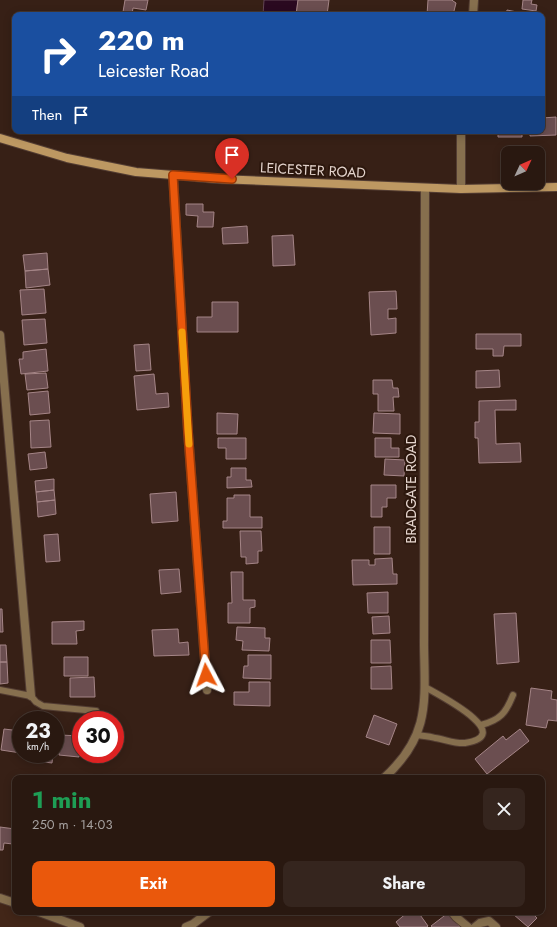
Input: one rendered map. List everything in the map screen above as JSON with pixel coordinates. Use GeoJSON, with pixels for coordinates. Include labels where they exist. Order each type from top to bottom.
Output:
{"type":"FeatureCollection","features":[{"type":"Feature","properties":{"kind":"main road","name":"LEICESTER ROAD"},"geometry":{"type":"LineString","coordinates":[[0,138],[67,158],[136,172],[217,179],[425,188],[461,189],[557,187]]}},
{"type":"Feature","properties":{"kind":"street"},"geometry":{"type":"LineString","coordinates":[[473,12],[474,0]]}},
{"type":"Feature","properties":{"kind":"street"},"geometry":{"type":"LineString","coordinates":[[461,134],[461,189]]}},
{"type":"Feature","properties":{"kind":"street"},"geometry":{"type":"LineString","coordinates":[[173,175],[188,432],[207,690]]}},
{"type":"Feature","properties":{"kind":"street","name":"BRADGATE ROAD"},"geometry":{"type":"LineString","coordinates":[[387,775],[412,746],[424,711],[425,188]]}},
{"type":"Feature","properties":{"kind":"street"},"geometry":{"type":"LineString","coordinates":[[0,335],[31,696]]}},
{"type":"Feature","properties":{"kind":"street"},"geometry":{"type":"LineString","coordinates":[[0,898],[12,902]]}},
{"type":"Feature","properties":{"kind":"street"},"geometry":{"type":"LineString","coordinates":[[47,915],[80,927]]}},
{"type":"Feature","properties":{"kind":"street"},"geometry":{"type":"LineString","coordinates":[[186,927],[193,924],[205,915]]}},
{"type":"Feature","properties":{"kind":"street"},"geometry":{"type":"LineString","coordinates":[[454,915],[468,927]]}},
{"type":"Feature","properties":{"kind":"street"},"geometry":{"type":"LineString","coordinates":[[475,927],[480,923],[489,921],[496,927]]}},
{"type":"Feature","properties":{"kind":"lane"},"geometry":{"type":"LineString","coordinates":[[416,735],[464,743],[480,737],[483,733],[481,725],[471,716],[445,698],[425,687]]}},
{"type":"Feature","properties":{"kind":"lane"},"geometry":{"type":"LineString","coordinates":[[0,690],[31,696],[36,702],[43,706],[96,711]]}},
{"type":"Feature","properties":{"kind":"lane"},"geometry":{"type":"LineString","coordinates":[[481,725],[501,716],[513,695]]}},
{"type":"Feature","properties":{"kind":"shaded area"},"geometry":{"type":"Polygon","coordinates":[[[264,0],[298,0],[296,12],[263,12],[264,0]]]}},
{"type":"Feature","properties":{"kind":"shaded area"},"geometry":{"type":"Polygon","coordinates":[[[0,902],[12,906],[12,915],[35,915],[66,927],[0,927],[0,902]]]}},
{"type":"Feature","properties":{"kind":"building"},"geometry":{"type":"Polygon","coordinates":[[[125,0],[148,0],[146,10],[133,8],[132,12],[123,12],[125,0]]]}},
{"type":"Feature","properties":{"kind":"building"},"geometry":{"type":"Polygon","coordinates":[[[298,0],[329,0],[327,12],[296,12],[298,0]]]}},
{"type":"Feature","properties":{"kind":"building"},"geometry":{"type":"Polygon","coordinates":[[[428,0],[452,0],[456,3],[454,12],[427,12],[428,0]]]}},
{"type":"Feature","properties":{"kind":"building"},"geometry":{"type":"Polygon","coordinates":[[[523,0],[532,0],[531,4],[537,5],[536,11],[522,9],[523,0]]]}},
{"type":"Feature","properties":{"kind":"building"},"geometry":{"type":"Polygon","coordinates":[[[507,10],[517,12],[507,12],[507,10]]]}},
{"type":"Feature","properties":{"kind":"building"},"geometry":{"type":"Polygon","coordinates":[[[556,117],[556,135],[530,136],[530,134],[545,134],[545,118],[556,117]]]}},
{"type":"Feature","properties":{"kind":"building"},"geometry":{"type":"Polygon","coordinates":[[[498,134],[522,134],[522,137],[498,137],[498,134]]]}},
{"type":"Feature","properties":{"kind":"building"},"geometry":{"type":"Polygon","coordinates":[[[186,204],[203,204],[203,212],[214,212],[213,227],[197,227],[198,216],[186,215],[186,204]]]}},
{"type":"Feature","properties":{"kind":"building"},"geometry":{"type":"Polygon","coordinates":[[[247,226],[248,243],[223,244],[222,228],[247,226]]]}},
{"type":"Feature","properties":{"kind":"building"},"geometry":{"type":"Polygon","coordinates":[[[293,235],[295,265],[273,266],[272,236],[293,235]]]}},
{"type":"Feature","properties":{"kind":"building"},"geometry":{"type":"Polygon","coordinates":[[[47,253],[48,269],[25,271],[23,255],[47,253]]]}},
{"type":"Feature","properties":{"kind":"building"},"geometry":{"type":"Polygon","coordinates":[[[48,269],[50,285],[26,288],[25,271],[48,269]]]}},
{"type":"Feature","properties":{"kind":"building"},"geometry":{"type":"Polygon","coordinates":[[[44,289],[46,313],[22,315],[20,290],[44,289]]]}},
{"type":"Feature","properties":{"kind":"building"},"geometry":{"type":"Polygon","coordinates":[[[396,291],[397,309],[388,309],[388,319],[396,318],[396,333],[371,335],[369,292],[396,291]]]}},
{"type":"Feature","properties":{"kind":"building"},"geometry":{"type":"Polygon","coordinates":[[[212,302],[238,302],[238,332],[197,332],[197,317],[212,317],[212,302]]]}},
{"type":"Feature","properties":{"kind":"building"},"geometry":{"type":"Polygon","coordinates":[[[45,319],[47,343],[24,345],[22,320],[45,319]]]}},
{"type":"Feature","properties":{"kind":"building"},"geometry":{"type":"Polygon","coordinates":[[[476,334],[521,334],[521,346],[504,346],[503,356],[493,356],[493,349],[476,349],[476,334]]]}},
{"type":"Feature","properties":{"kind":"building"},"geometry":{"type":"Polygon","coordinates":[[[149,344],[151,370],[136,371],[134,345],[149,344]]]}},
{"type":"Feature","properties":{"kind":"building"},"geometry":{"type":"Polygon","coordinates":[[[46,349],[48,371],[21,374],[19,359],[23,359],[23,352],[46,349]]]}},
{"type":"Feature","properties":{"kind":"building"},"geometry":{"type":"Polygon","coordinates":[[[499,370],[500,387],[476,388],[476,371],[499,370]]]}},
{"type":"Feature","properties":{"kind":"building"},"geometry":{"type":"Polygon","coordinates":[[[46,373],[48,388],[27,390],[25,374],[46,373]]]}},
{"type":"Feature","properties":{"kind":"building"},"geometry":{"type":"Polygon","coordinates":[[[154,374],[156,394],[168,393],[169,407],[137,410],[134,376],[154,374]]]}},
{"type":"Feature","properties":{"kind":"building"},"geometry":{"type":"Polygon","coordinates":[[[373,380],[392,380],[393,388],[398,388],[399,397],[393,397],[394,411],[378,411],[378,394],[373,394],[373,380]]]}},
{"type":"Feature","properties":{"kind":"building"},"geometry":{"type":"Polygon","coordinates":[[[48,391],[50,413],[30,415],[28,393],[48,391]]]}},
{"type":"Feature","properties":{"kind":"building"},"geometry":{"type":"Polygon","coordinates":[[[516,400],[516,410],[495,410],[496,444],[520,443],[521,462],[479,463],[478,438],[475,438],[475,422],[479,422],[479,401],[516,400]]]}},
{"type":"Feature","properties":{"kind":"building"},"geometry":{"type":"Polygon","coordinates":[[[217,413],[238,414],[237,434],[217,434],[217,413]]]}},
{"type":"Feature","properties":{"kind":"building"},"geometry":{"type":"Polygon","coordinates":[[[374,413],[400,414],[400,434],[373,433],[374,413]]]}},
{"type":"Feature","properties":{"kind":"building"},"geometry":{"type":"Polygon","coordinates":[[[49,420],[51,447],[31,448],[30,421],[49,420]]]}},
{"type":"Feature","properties":{"kind":"building"},"geometry":{"type":"Polygon","coordinates":[[[218,438],[246,438],[246,459],[226,459],[226,448],[218,448],[218,438]]]}},
{"type":"Feature","properties":{"kind":"building"},"geometry":{"type":"Polygon","coordinates":[[[375,438],[391,438],[391,448],[399,448],[399,457],[375,457],[375,438]]]}},
{"type":"Feature","properties":{"kind":"building"},"geometry":{"type":"Polygon","coordinates":[[[45,452],[47,468],[30,470],[28,454],[45,452]]]}},
{"type":"Feature","properties":{"kind":"building"},"geometry":{"type":"Polygon","coordinates":[[[385,459],[405,460],[404,476],[384,475],[385,459]]]}},
{"type":"Feature","properties":{"kind":"building"},"geometry":{"type":"Polygon","coordinates":[[[231,468],[246,468],[246,480],[251,480],[252,487],[227,488],[227,477],[231,477],[231,468]]]}},
{"type":"Feature","properties":{"kind":"building"},"geometry":{"type":"Polygon","coordinates":[[[54,479],[54,490],[36,492],[35,481],[54,479]]]}},
{"type":"Feature","properties":{"kind":"building"},"geometry":{"type":"Polygon","coordinates":[[[371,485],[396,485],[396,498],[387,498],[387,507],[382,507],[382,517],[371,517],[371,485]]]}},
{"type":"Feature","properties":{"kind":"building"},"geometry":{"type":"Polygon","coordinates":[[[54,490],[55,500],[37,502],[36,492],[54,490]]]}},
{"type":"Feature","properties":{"kind":"building"},"geometry":{"type":"Polygon","coordinates":[[[176,492],[178,521],[152,523],[150,494],[176,492]]]}},
{"type":"Feature","properties":{"kind":"building"},"geometry":{"type":"Polygon","coordinates":[[[234,495],[250,495],[250,517],[262,517],[262,528],[223,528],[223,521],[227,521],[227,498],[234,498],[234,495]]]}},
{"type":"Feature","properties":{"kind":"building"},"geometry":{"type":"Polygon","coordinates":[[[55,500],[56,514],[38,517],[37,502],[55,500]]]}},
{"type":"Feature","properties":{"kind":"building"},"geometry":{"type":"Polygon","coordinates":[[[374,527],[390,527],[390,554],[374,554],[374,527]]]}},
{"type":"Feature","properties":{"kind":"building"},"geometry":{"type":"Polygon","coordinates":[[[240,531],[261,531],[262,551],[258,551],[258,563],[246,564],[246,557],[241,557],[240,531]]]}},
{"type":"Feature","properties":{"kind":"building"},"geometry":{"type":"Polygon","coordinates":[[[58,534],[60,561],[46,562],[44,535],[58,534]]]}},
{"type":"Feature","properties":{"kind":"building"},"geometry":{"type":"Polygon","coordinates":[[[392,558],[393,574],[397,574],[397,584],[353,585],[352,560],[369,560],[369,565],[375,565],[375,559],[392,558]]]}},
{"type":"Feature","properties":{"kind":"building"},"geometry":{"type":"Polygon","coordinates":[[[179,569],[181,592],[161,594],[159,570],[179,569]]]}},
{"type":"Feature","properties":{"kind":"building"},"geometry":{"type":"Polygon","coordinates":[[[231,572],[243,572],[243,600],[255,600],[255,607],[250,608],[250,623],[228,623],[228,603],[232,603],[231,572]]]}},
{"type":"Feature","properties":{"kind":"building"},"geometry":{"type":"Polygon","coordinates":[[[388,592],[388,613],[368,613],[367,593],[388,592]]]}},
{"type":"Feature","properties":{"kind":"building"},"geometry":{"type":"Polygon","coordinates":[[[0,609],[2,609],[3,632],[0,632],[0,609]]]}},
{"type":"Feature","properties":{"kind":"building"},"geometry":{"type":"Polygon","coordinates":[[[516,613],[519,662],[497,664],[494,614],[516,613]]]}},
{"type":"Feature","properties":{"kind":"building"},"geometry":{"type":"Polygon","coordinates":[[[389,616],[390,633],[373,634],[372,617],[389,616]]]}},
{"type":"Feature","properties":{"kind":"building"},"geometry":{"type":"Polygon","coordinates":[[[84,621],[84,630],[76,631],[77,644],[52,644],[52,622],[84,621]]]}},
{"type":"Feature","properties":{"kind":"building"},"geometry":{"type":"Polygon","coordinates":[[[237,627],[265,628],[265,638],[270,638],[269,651],[242,650],[243,641],[236,640],[237,627]]]}},
{"type":"Feature","properties":{"kind":"building"},"geometry":{"type":"Polygon","coordinates":[[[178,629],[179,643],[188,642],[189,655],[154,656],[152,630],[178,629]]]}},
{"type":"Feature","properties":{"kind":"building"},"geometry":{"type":"Polygon","coordinates":[[[371,640],[390,640],[391,663],[371,663],[371,640]]]}},
{"type":"Feature","properties":{"kind":"building"},"geometry":{"type":"Polygon","coordinates":[[[0,645],[6,645],[7,662],[0,662],[0,645]]]}},
{"type":"Feature","properties":{"kind":"building"},"geometry":{"type":"Polygon","coordinates":[[[248,655],[271,655],[271,679],[243,678],[244,666],[248,666],[248,655]]]}},
{"type":"Feature","properties":{"kind":"building"},"geometry":{"type":"Polygon","coordinates":[[[64,657],[88,657],[88,676],[64,676],[64,657]]]}},
{"type":"Feature","properties":{"kind":"building"},"geometry":{"type":"Polygon","coordinates":[[[0,662],[7,662],[8,683],[0,684],[0,662]]]}},
{"type":"Feature","properties":{"kind":"building"},"geometry":{"type":"Polygon","coordinates":[[[391,666],[392,689],[371,689],[371,667],[391,666]]]}},
{"type":"Feature","properties":{"kind":"building"},"geometry":{"type":"Polygon","coordinates":[[[94,677],[95,697],[70,697],[70,678],[94,677]]]}},
{"type":"Feature","properties":{"kind":"building"},"geometry":{"type":"Polygon","coordinates":[[[249,682],[270,682],[270,706],[234,705],[234,692],[249,692],[249,682]]]}},
{"type":"Feature","properties":{"kind":"building"},"geometry":{"type":"Polygon","coordinates":[[[531,688],[552,691],[551,699],[557,700],[557,721],[548,720],[546,728],[526,725],[531,688]]]}},
{"type":"Feature","properties":{"kind":"building"},"geometry":{"type":"Polygon","coordinates":[[[374,715],[397,724],[389,745],[366,737],[374,715]]]}},
{"type":"Feature","properties":{"kind":"building"},"geometry":{"type":"Polygon","coordinates":[[[4,729],[12,730],[12,752],[1,750],[4,729]]]}},
{"type":"Feature","properties":{"kind":"building"},"geometry":{"type":"Polygon","coordinates":[[[520,729],[529,741],[487,774],[475,759],[503,736],[506,740],[520,729]]]}},
{"type":"Feature","properties":{"kind":"building"},"geometry":{"type":"Polygon","coordinates":[[[64,735],[72,736],[72,756],[64,756],[64,735]]]}},
{"type":"Feature","properties":{"kind":"building"},"geometry":{"type":"Polygon","coordinates":[[[0,827],[12,829],[12,844],[4,843],[3,850],[0,850],[0,827]]]}},
{"type":"Feature","properties":{"kind":"building"},"geometry":{"type":"Polygon","coordinates":[[[404,915],[420,915],[428,926],[400,927],[396,922],[404,915]]]}},
{"type":"Feature","properties":{"kind":"building"},"geometry":{"type":"Polygon","coordinates":[[[445,915],[450,915],[460,927],[432,927],[431,926],[445,915]]]}},
{"type":"Feature","properties":{"kind":"building"},"geometry":{"type":"Polygon","coordinates":[[[514,915],[534,915],[537,918],[528,927],[514,915]]]}},
{"type":"Feature","properties":{"kind":"slow traffic"},"geometry":{"type":"LineString","coordinates":[[182,332],[189,444]]}},
{"type":"Feature","properties":{"kind":"route"},"geometry":{"type":"LineString","coordinates":[[206,675],[188,432],[173,175],[232,179]]}}]}
